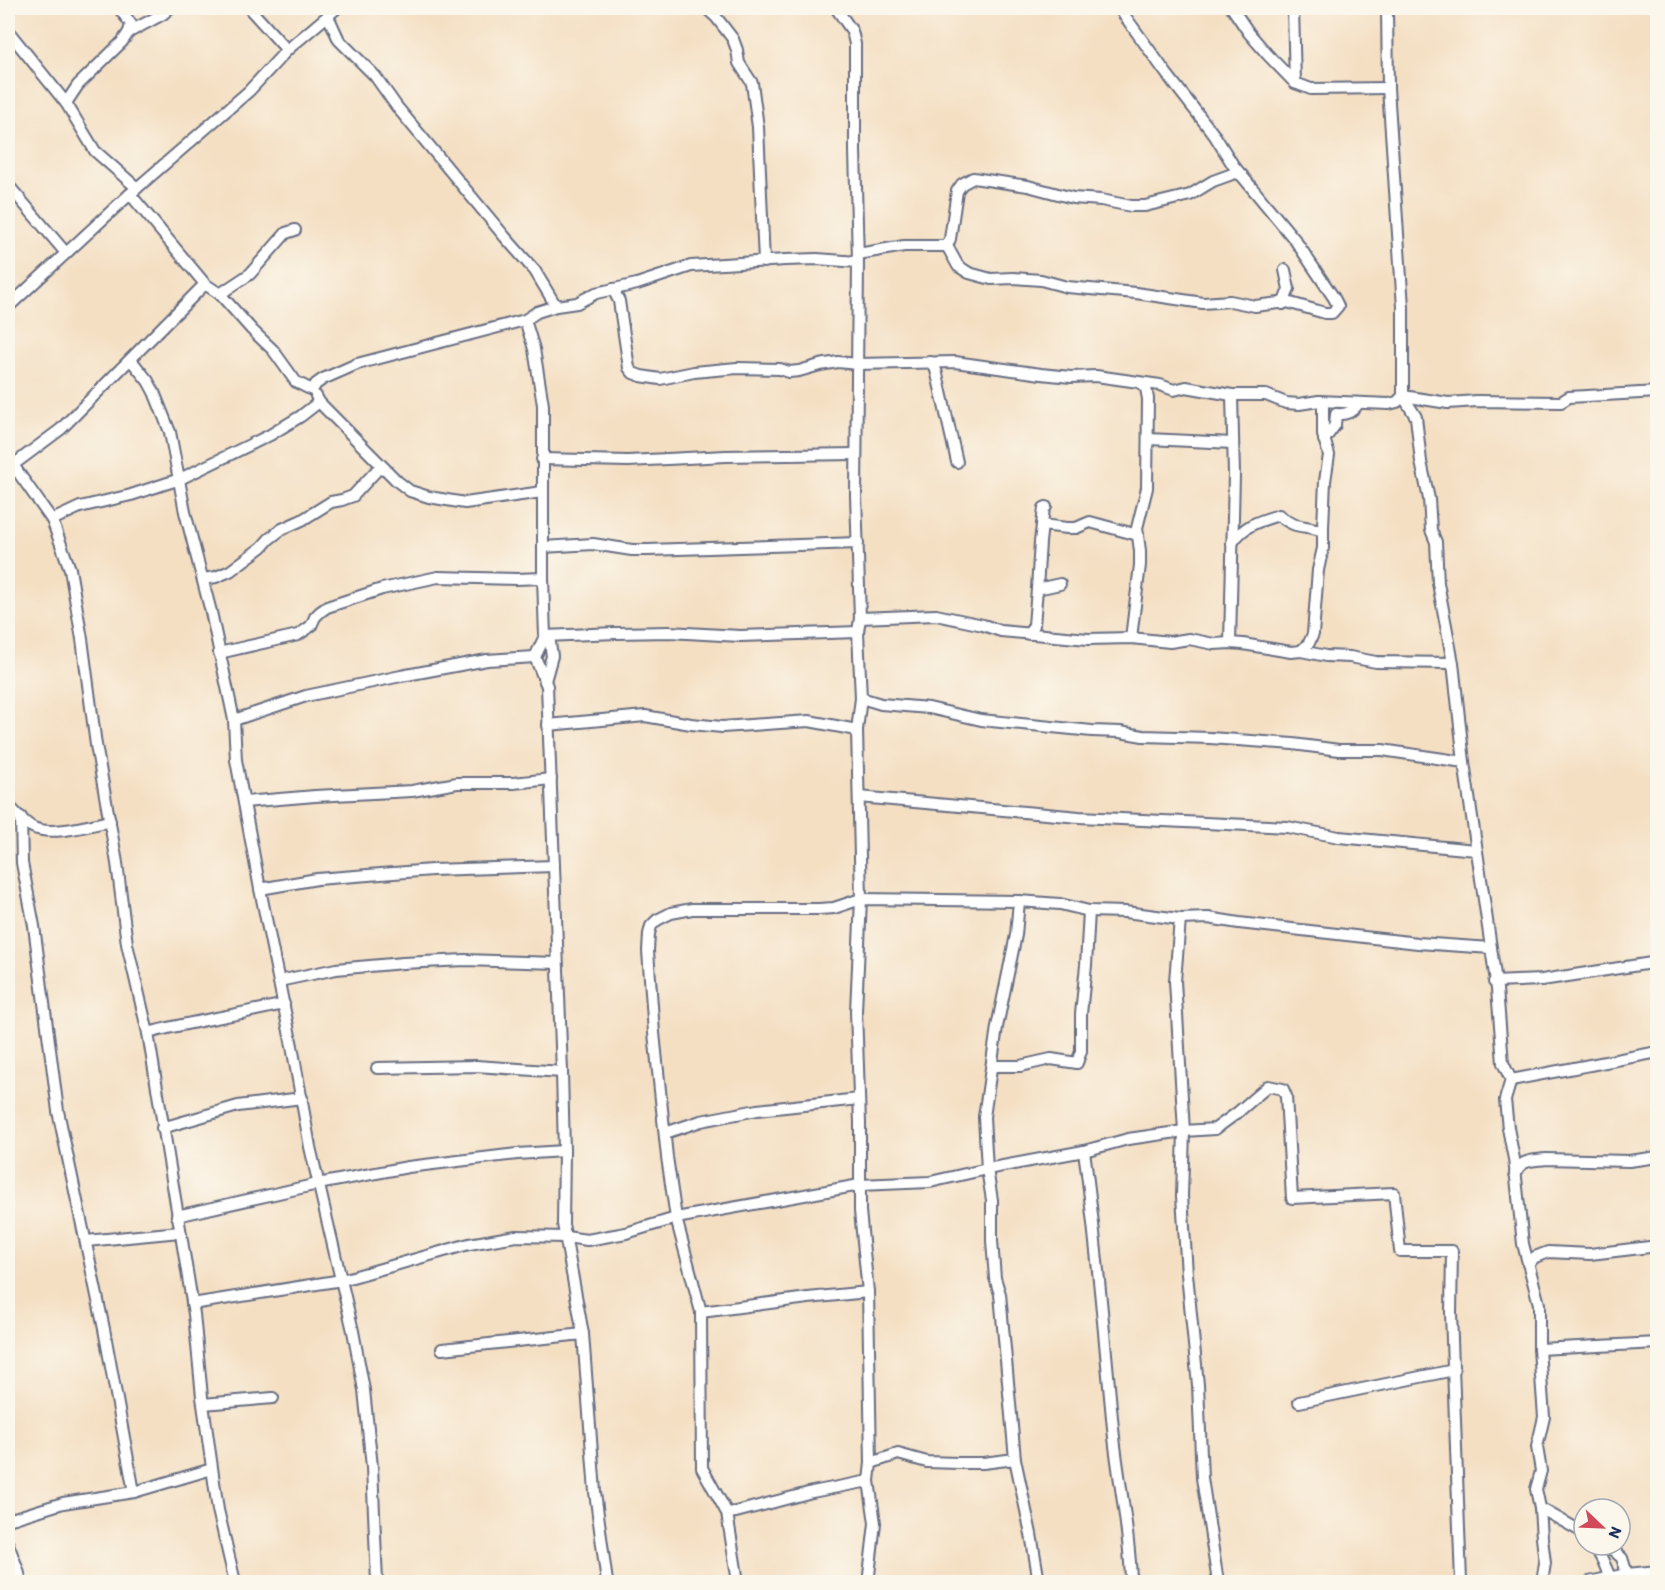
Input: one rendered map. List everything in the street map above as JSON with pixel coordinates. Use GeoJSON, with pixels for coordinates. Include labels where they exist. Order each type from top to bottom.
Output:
{"type":"FeatureCollection","features":[{"type":"Feature","properties":{"kind":"street"},"geometry":{"type":"LineString","coordinates":[[66,103],[78,85],[122,42],[129,32],[131,24],[119,8]]}},
{"type":"Feature","properties":{"kind":"street"},"geometry":{"type":"LineString","coordinates":[[129,32],[170,8]]}},
{"type":"Feature","properties":{"kind":"street"},"geometry":{"type":"LineString","coordinates":[[249,8],[287,50]]}},
{"type":"Feature","properties":{"kind":"street"},"geometry":{"type":"LineString","coordinates":[[8,307],[133,191],[249,91],[287,50],[337,8]]}},
{"type":"Feature","properties":{"kind":"street"},"geometry":{"type":"LineString","coordinates":[[706,8],[733,39],[739,63],[752,83],[758,127],[764,262]]}},
{"type":"Feature","properties":{"kind":"street"},"geometry":{"type":"LineString","coordinates":[[836,8],[852,32],[855,44],[858,258],[856,454],[861,698],[857,730],[861,900],[856,1011],[860,1211],[868,1292],[871,1462],[869,1481],[875,1523],[870,1582]]}},
{"type":"Feature","properties":{"kind":"street"},"geometry":{"type":"LineString","coordinates":[[947,246],[958,266],[981,277],[1041,280],[1067,287],[1136,293],[1203,303],[1230,301],[1255,306],[1287,302],[1325,313],[1332,313],[1338,306],[1295,240],[1233,165],[1215,136],[1119,8]]}},
{"type":"Feature","properties":{"kind":"street"},"geometry":{"type":"LineString","coordinates":[[1232,8],[1249,33],[1295,83],[1311,89],[1388,88]]}},
{"type":"Feature","properties":{"kind":"street"},"geometry":{"type":"LineString","coordinates":[[1293,8],[1295,83]]}},
{"type":"Feature","properties":{"kind":"street"},"geometry":{"type":"LineString","coordinates":[[1387,8],[1388,88],[1402,285],[1404,396],[1416,417],[1421,462],[1429,499],[1431,530],[1436,542],[1438,583],[1453,663],[1464,762],[1496,986],[1503,1063],[1511,1080],[1505,1100],[1523,1244],[1539,1304],[1539,1348],[1544,1417],[1537,1447],[1541,1471],[1536,1489],[1545,1563],[1542,1582]]}},
{"type":"Feature","properties":{"kind":"street"},"geometry":{"type":"LineString","coordinates":[[328,16],[339,40],[375,76],[397,107],[535,271],[556,306]]}},
{"type":"Feature","properties":{"kind":"street"},"geometry":{"type":"LineString","coordinates":[[8,31],[66,103],[94,150],[133,191],[205,284],[220,294],[273,350],[296,382],[312,390],[320,402],[396,481],[410,490],[451,502],[486,501],[542,492]]}},
{"type":"Feature","properties":{"kind":"street"},"geometry":{"type":"LineString","coordinates":[[947,246],[957,191],[962,184],[973,178],[1028,186],[1073,198],[1145,206],[1190,195],[1235,173],[1242,175]]}},
{"type":"Feature","properties":{"kind":"street"},"geometry":{"type":"LineString","coordinates":[[8,185],[66,253]]}},
{"type":"Feature","properties":{"kind":"street"},"geometry":{"type":"LineString","coordinates":[[220,294],[250,274],[286,233],[295,230]]}},
{"type":"Feature","properties":{"kind":"street"},"geometry":{"type":"LineString","coordinates":[[312,390],[323,379],[357,364],[525,320],[537,312],[577,303],[596,293],[638,284],[691,266],[858,258],[904,246],[947,246]]}},
{"type":"Feature","properties":{"kind":"street"},"geometry":{"type":"LineString","coordinates":[[1283,303],[1289,289],[1286,270]]}},
{"type":"Feature","properties":{"kind":"street"},"geometry":{"type":"LineString","coordinates":[[205,284],[61,429],[9,464],[52,520],[70,569],[96,746],[117,863],[127,944],[148,1033],[192,1304],[218,1509],[235,1582]]}},
{"type":"Feature","properties":{"kind":"street"},"geometry":{"type":"LineString","coordinates":[[613,289],[619,301],[629,368],[633,373],[641,376],[667,378],[694,372],[737,368],[780,369],[789,372],[838,362],[856,364],[955,362],[1071,377],[1096,376],[1160,385],[1174,390],[1186,387],[1232,396],[1266,395],[1299,404],[1308,401],[1389,404],[1397,402],[1404,396],[1448,403],[1561,402],[1569,397],[1658,392]]}},
{"type":"Feature","properties":{"kind":"street"},"geometry":{"type":"LineString","coordinates":[[525,320],[534,349],[543,405],[543,578],[547,636],[552,656],[545,681]]}},
{"type":"Feature","properties":{"kind":"street"},"geometry":{"type":"LineString","coordinates":[[130,360],[148,381],[161,406],[170,432],[185,512],[212,612],[234,720],[236,760],[260,889],[318,1184],[342,1280],[364,1390],[372,1467],[377,1582]]}},
{"type":"Feature","properties":{"kind":"street"},"geometry":{"type":"LineString","coordinates":[[930,362],[935,367],[939,381],[957,462]]}},
{"type":"Feature","properties":{"kind":"street"},"geometry":{"type":"LineString","coordinates":[[1131,638],[1140,565],[1137,528],[1147,488],[1148,399],[1146,388],[1141,383]]}},
{"type":"Feature","properties":{"kind":"street"},"geometry":{"type":"LineString","coordinates":[[1230,643],[1232,396]]}},
{"type":"Feature","properties":{"kind":"street"},"geometry":{"type":"LineString","coordinates":[[1301,651],[1309,643],[1313,634],[1318,570],[1323,548],[1325,469],[1329,455],[1323,435],[1323,404],[1318,401]]}},
{"type":"Feature","properties":{"kind":"street"},"geometry":{"type":"LineString","coordinates":[[52,520],[80,507],[131,495],[180,479],[270,435],[320,402]]}},
{"type":"Feature","properties":{"kind":"street"},"geometry":{"type":"LineString","coordinates":[[1324,440],[1335,425],[1336,414],[1344,415],[1359,403]]}},
{"type":"Feature","properties":{"kind":"street"},"geometry":{"type":"LineString","coordinates":[[1148,439],[1233,443]]}},
{"type":"Feature","properties":{"kind":"street"},"geometry":{"type":"LineString","coordinates":[[542,459],[628,461],[726,456],[856,454]]}},
{"type":"Feature","properties":{"kind":"street"},"geometry":{"type":"LineString","coordinates":[[203,579],[230,571],[282,529],[331,502],[353,496],[376,470],[384,468]]}},
{"type":"Feature","properties":{"kind":"street"},"geometry":{"type":"LineString","coordinates":[[1029,634],[1034,625],[1042,525],[1046,507]]}},
{"type":"Feature","properties":{"kind":"street"},"geometry":{"type":"LineString","coordinates":[[1232,543],[1238,534],[1257,521],[1279,515],[1293,525],[1313,527],[1323,531]]}},
{"type":"Feature","properties":{"kind":"street"},"geometry":{"type":"LineString","coordinates":[[1042,525],[1076,528],[1090,522],[1138,535]]}},
{"type":"Feature","properties":{"kind":"street"},"geometry":{"type":"LineString","coordinates":[[543,547],[592,544],[648,550],[858,543]]}},
{"type":"Feature","properties":{"kind":"street"},"geometry":{"type":"LineString","coordinates":[[219,653],[298,635],[311,626],[315,617],[327,608],[382,589],[438,577],[543,578]]}},
{"type":"Feature","properties":{"kind":"street"},"geometry":{"type":"LineString","coordinates":[[1037,589],[1060,585]]}},
{"type":"Feature","properties":{"kind":"street"},"geometry":{"type":"LineString","coordinates":[[860,618],[936,615],[1001,631],[1029,634],[1170,642],[1189,639],[1214,644],[1230,643],[1376,662],[1453,663]]}},
{"type":"Feature","properties":{"kind":"street"},"geometry":{"type":"LineString","coordinates":[[547,636],[669,632],[740,636],[858,632]]}},
{"type":"Feature","properties":{"kind":"street"},"geometry":{"type":"LineString","coordinates":[[535,657],[547,636]]}},
{"type":"Feature","properties":{"kind":"street"},"geometry":{"type":"LineString","coordinates":[[535,657],[547,686],[562,1072],[563,1224],[583,1334],[595,1492],[607,1582]]}},
{"type":"Feature","properties":{"kind":"street"},"geometry":{"type":"LineString","coordinates":[[234,720],[306,696],[487,660],[535,657]]}},
{"type":"Feature","properties":{"kind":"street"},"geometry":{"type":"LineString","coordinates":[[861,698],[881,704],[929,708],[981,720],[1143,736],[1210,738],[1339,750],[1382,750],[1464,762]]}},
{"type":"Feature","properties":{"kind":"street"},"geometry":{"type":"LineString","coordinates":[[548,725],[645,716],[722,727],[809,721],[857,730]]}},
{"type":"Feature","properties":{"kind":"street"},"geometry":{"type":"LineString","coordinates":[[244,802],[412,791],[457,783],[501,784],[551,779]]}},
{"type":"Feature","properties":{"kind":"street"},"geometry":{"type":"LineString","coordinates":[[859,797],[1079,817],[1287,827],[1340,837],[1476,850]]}},
{"type":"Feature","properties":{"kind":"street"},"geometry":{"type":"LineString","coordinates":[[8,805],[32,827],[45,830],[110,821]]}},
{"type":"Feature","properties":{"kind":"street"},"geometry":{"type":"LineString","coordinates":[[21,818],[22,863],[34,926],[58,1111],[104,1329],[134,1492]]}},
{"type":"Feature","properties":{"kind":"street"},"geometry":{"type":"LineString","coordinates":[[260,889],[317,879],[432,870],[554,866]]}},
{"type":"Feature","properties":{"kind":"street"},"geometry":{"type":"LineString","coordinates":[[738,1582],[727,1513],[702,1468],[701,1312],[676,1218],[661,1110],[649,963],[649,934],[651,926],[657,920],[671,913],[692,909],[819,909],[834,908],[861,900],[1019,901],[1060,904],[1089,911],[1125,912],[1180,919],[1208,918],[1239,924],[1418,943],[1491,948]]}},
{"type":"Feature","properties":{"kind":"street"},"geometry":{"type":"LineString","coordinates":[[1019,901],[1016,935],[997,1027],[984,1117],[987,1168],[992,1200],[995,1278],[1000,1294],[1015,1459],[1039,1582]]}},
{"type":"Feature","properties":{"kind":"street"},"geometry":{"type":"LineString","coordinates":[[993,1066],[1020,1066],[1051,1059],[1077,1063],[1081,1051],[1081,1014],[1089,911]]}},
{"type":"Feature","properties":{"kind":"street"},"geometry":{"type":"LineString","coordinates":[[1180,919],[1175,981],[1184,1131],[1182,1196],[1198,1385],[1202,1478],[1218,1582]]}},
{"type":"Feature","properties":{"kind":"street"},"geometry":{"type":"LineString","coordinates":[[279,981],[336,969],[404,963],[465,960],[557,963]]}},
{"type":"Feature","properties":{"kind":"street"},"geometry":{"type":"LineString","coordinates":[[1496,986],[1658,964]]}},
{"type":"Feature","properties":{"kind":"street"},"geometry":{"type":"LineString","coordinates":[[148,1033],[284,1004]]}},
{"type":"Feature","properties":{"kind":"street"},"geometry":{"type":"LineString","coordinates":[[1511,1080],[1658,1052]]}},
{"type":"Feature","properties":{"kind":"street"},"geometry":{"type":"LineString","coordinates":[[377,1068],[476,1066],[562,1072]]}},
{"type":"Feature","properties":{"kind":"street"},"geometry":{"type":"LineString","coordinates":[[192,1304],[342,1280],[469,1244],[516,1236],[566,1237],[587,1240],[626,1233],[676,1218],[861,1185],[930,1182],[987,1168],[1084,1151],[1128,1139],[1215,1129],[1268,1086],[1283,1089],[1286,1096],[1292,1198],[1394,1193],[1400,1251],[1452,1251],[1451,1313],[1461,1582]]}},
{"type":"Feature","properties":{"kind":"street"},"geometry":{"type":"LineString","coordinates":[[162,1128],[238,1106],[302,1098]]}},
{"type":"Feature","properties":{"kind":"street"},"geometry":{"type":"LineString","coordinates":[[665,1133],[701,1121],[757,1110],[859,1099]]}},
{"type":"Feature","properties":{"kind":"street"},"geometry":{"type":"LineString","coordinates":[[177,1216],[318,1184],[408,1167],[516,1154],[564,1151]]}},
{"type":"Feature","properties":{"kind":"street"},"geometry":{"type":"LineString","coordinates":[[1084,1151],[1100,1281],[1120,1490],[1131,1553],[1131,1582]]}},
{"type":"Feature","properties":{"kind":"street"},"geometry":{"type":"LineString","coordinates":[[1515,1174],[1522,1162],[1546,1159],[1629,1161],[1658,1157]]}},
{"type":"Feature","properties":{"kind":"street"},"geometry":{"type":"LineString","coordinates":[[86,1241],[180,1232]]}},
{"type":"Feature","properties":{"kind":"street"},"geometry":{"type":"LineString","coordinates":[[1528,1264],[1536,1257],[1548,1252],[1590,1254],[1658,1246]]}},
{"type":"Feature","properties":{"kind":"street"},"geometry":{"type":"LineString","coordinates":[[701,1312],[868,1292]]}},
{"type":"Feature","properties":{"kind":"street"},"geometry":{"type":"LineString","coordinates":[[442,1349],[583,1334]]}},
{"type":"Feature","properties":{"kind":"street"},"geometry":{"type":"LineString","coordinates":[[1539,1348],[1658,1343]]}},
{"type":"Feature","properties":{"kind":"street"},"geometry":{"type":"LineString","coordinates":[[1299,1402],[1454,1370]]}},
{"type":"Feature","properties":{"kind":"street"},"geometry":{"type":"LineString","coordinates":[[203,1404],[273,1398]]}},
{"type":"Feature","properties":{"kind":"street"},"geometry":{"type":"LineString","coordinates":[[871,1462],[898,1454],[927,1462],[958,1464],[1015,1459]]}},
{"type":"Feature","properties":{"kind":"street"},"geometry":{"type":"LineString","coordinates":[[8,1520],[63,1503],[134,1492],[212,1469]]}},
{"type":"Feature","properties":{"kind":"street"},"geometry":{"type":"LineString","coordinates":[[727,1513],[869,1481]]}},
{"type":"Feature","properties":{"kind":"street"},"geometry":{"type":"LineString","coordinates":[[1540,1508],[1572,1526]]}},
{"type":"Feature","properties":{"kind":"street"},"geometry":{"type":"LineString","coordinates":[[8,1544],[21,1582]]}},
{"type":"Feature","properties":{"kind":"street"},"geometry":{"type":"LineString","coordinates":[[1601,1557],[1611,1580]]}},
{"type":"Feature","properties":{"kind":"street"},"geometry":{"type":"LineString","coordinates":[[1621,1557],[1628,1574]]}},
{"type":"Feature","properties":{"kind":"street"},"geometry":{"type":"LineString","coordinates":[[1588,1582],[1658,1571]]}}]}
